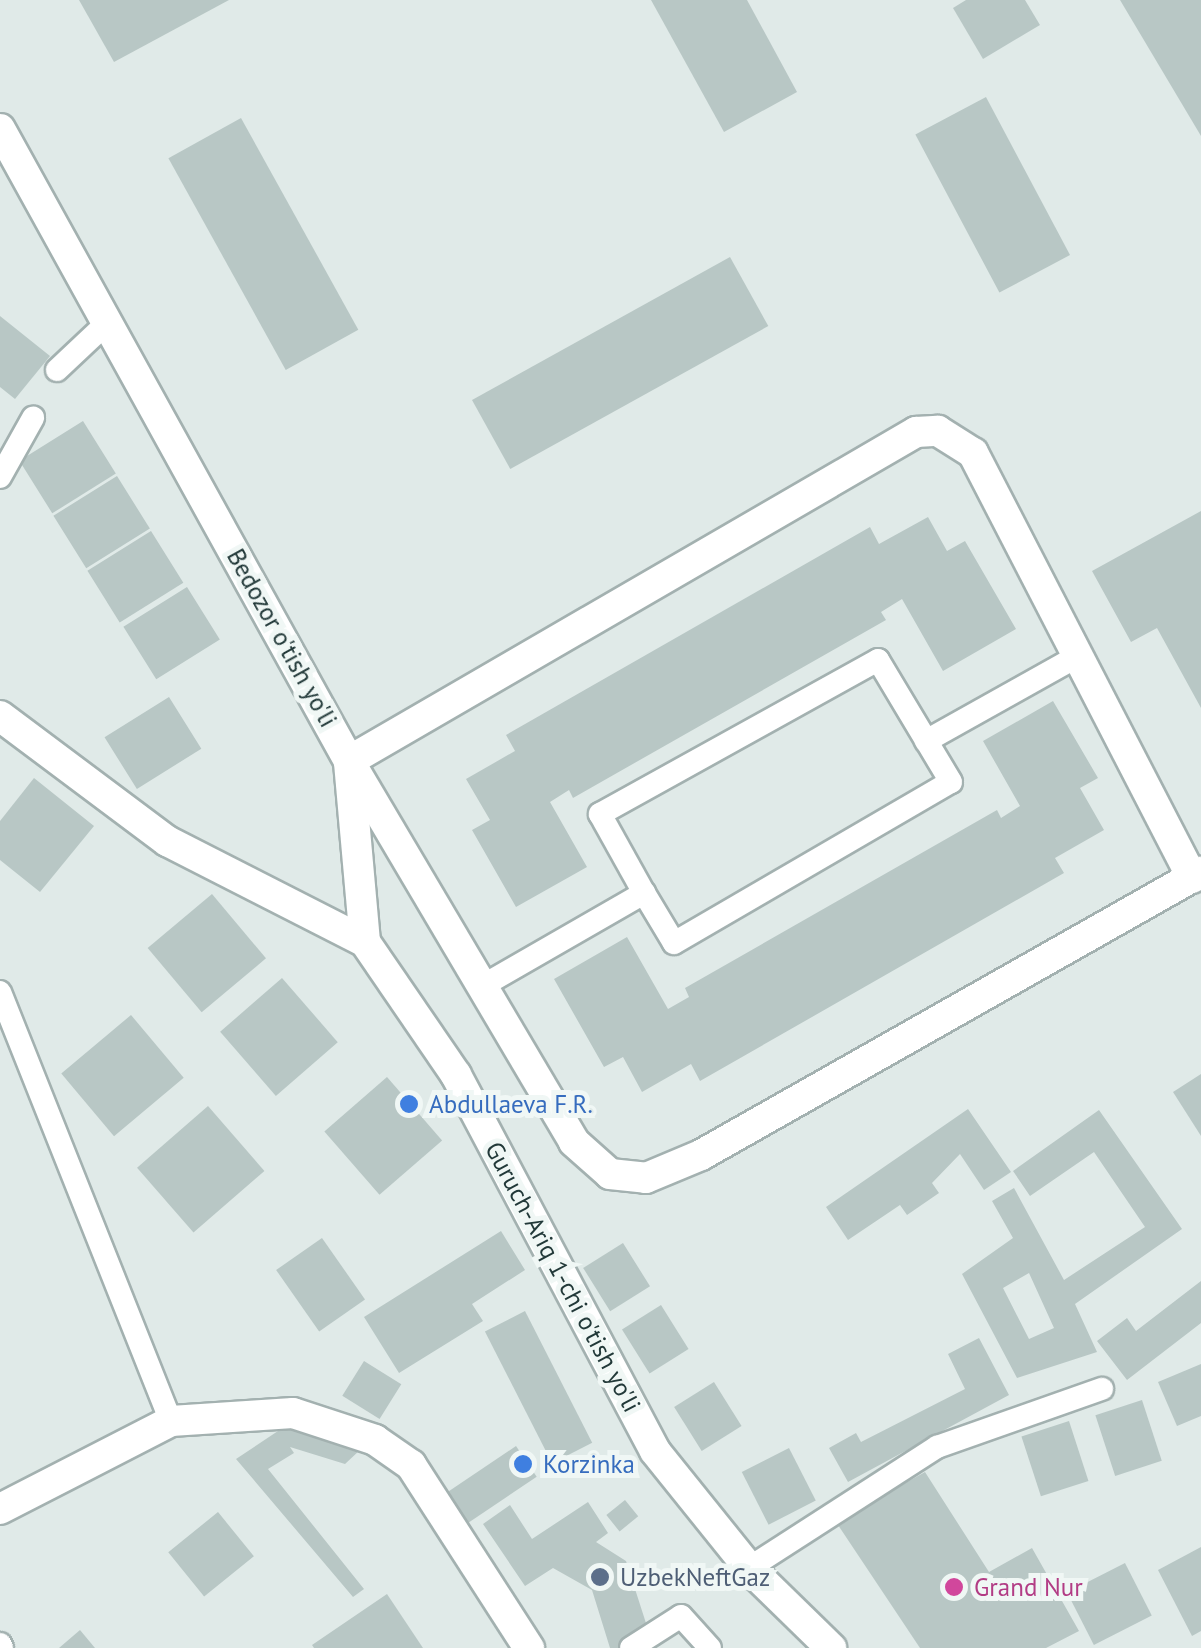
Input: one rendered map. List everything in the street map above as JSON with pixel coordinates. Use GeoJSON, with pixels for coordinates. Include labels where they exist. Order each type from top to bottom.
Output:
{"type":"FeatureCollection","features":[{"type":"Feature","properties":{"kind":"street","name":"Bedozor o'tish yo'li"},"geometry":{"type":"LineString","coordinates":[[0,129],[349,761],[574,1142],[610,1174],[666,1172],[1198,878]]}},
{"type":"Feature","properties":{"kind":"street"},"geometry":{"type":"LineString","coordinates":[[365,942],[349,761],[916,432],[938,431],[973,453],[1076,657],[1198,878]]}},
{"type":"Feature","properties":{"kind":"street","name":"Guruch-Ariq 1-chi o'tish yo'li"},"geometry":{"type":"LineString","coordinates":[[0,716],[167,841],[365,942],[456,1076],[656,1451],[749,1568],[831,1648]]}},
{"type":"Feature","properties":{"kind":"street"},"geometry":{"type":"LineString","coordinates":[[0,1509],[171,1421],[293,1413],[375,1440],[411,1465],[529,1648]]}},
{"type":"Feature","properties":{"kind":"lane"},"geometry":{"type":"LineString","coordinates":[[57,370],[108,322]]}},
{"type":"Feature","properties":{"kind":"lane"},"geometry":{"type":"LineString","coordinates":[[0,477],[33,418]]}},
{"type":"Feature","properties":{"kind":"lane"},"geometry":{"type":"LineString","coordinates":[[926,741],[1076,657]]}},
{"type":"Feature","properties":{"kind":"lane"},"geometry":{"type":"LineString","coordinates":[[878,660],[951,782],[674,943],[644,893],[600,814],[878,660]]}},
{"type":"Feature","properties":{"kind":"lane"},"geometry":{"type":"LineString","coordinates":[[484,985],[644,893]]}},
{"type":"Feature","properties":{"kind":"lane"},"geometry":{"type":"LineString","coordinates":[[0,992],[171,1421]]}},
{"type":"Feature","properties":{"kind":"lane"},"geometry":{"type":"LineString","coordinates":[[749,1568],[937,1447],[1102,1389]]}},
{"type":"Feature","properties":{"kind":"lane"},"geometry":{"type":"LineString","coordinates":[[630,1648],[681,1616],[710,1648]]}},
{"type":"Feature","properties":{"kind":"building"},"geometry":{"type":"Polygon","coordinates":[[[79,0],[229,0],[114,62],[79,0]]]}},
{"type":"Feature","properties":{"kind":"building"},"geometry":{"type":"Polygon","coordinates":[[[651,0],[747,0],[797,92],[724,132],[651,0]]]}},
{"type":"Feature","properties":{"kind":"building"},"geometry":{"type":"Polygon","coordinates":[[[966,0],[1025,0],[1040,25],[983,59],[953,8],[966,0]]]}},
{"type":"Feature","properties":{"kind":"building"},"geometry":{"type":"Polygon","coordinates":[[[1120,0],[1201,0],[1201,136],[1120,0]]]}},
{"type":"Feature","properties":{"kind":"building"},"geometry":{"type":"Polygon","coordinates":[[[986,97],[1070,255],[999,293],[915,135],[986,97]]]}},
{"type":"Feature","properties":{"kind":"building"},"geometry":{"type":"Polygon","coordinates":[[[241,118],[358,330],[286,370],[168,158],[241,118]]]}},
{"type":"Feature","properties":{"kind":"building"},"geometry":{"type":"Polygon","coordinates":[[[730,257],[768,326],[510,469],[472,400],[730,257]]]}},
{"type":"Feature","properties":{"kind":"building"},"geometry":{"type":"Polygon","coordinates":[[[0,316],[50,356],[15,399],[0,387],[0,316]]]}},
{"type":"Feature","properties":{"kind":"building"},"geometry":{"type":"Polygon","coordinates":[[[83,421],[116,474],[52,513],[19,461],[83,421]]]}},
{"type":"Feature","properties":{"kind":"building"},"geometry":{"type":"Polygon","coordinates":[[[117,476],[150,529],[86,568],[53,516],[117,476]]]}},
{"type":"Feature","properties":{"kind":"building"},"geometry":{"type":"Polygon","coordinates":[[[1201,511],[1201,708],[1157,628],[1131,642],[1092,571],[1201,511]]]}},
{"type":"Feature","properties":{"kind":"building"},"geometry":{"type":"Polygon","coordinates":[[[928,517],[947,551],[965,541],[1016,629],[943,671],[902,599],[881,612],[886,620],[573,798],[569,790],[550,802],[587,867],[516,907],[472,830],[490,820],[466,779],[515,751],[506,735],[870,527],[879,544],[928,517]]]}},
{"type":"Feature","properties":{"kind":"building"},"geometry":{"type":"Polygon","coordinates":[[[151,531],[183,583],[120,622],[87,571],[151,531]]]}},
{"type":"Feature","properties":{"kind":"building"},"geometry":{"type":"Polygon","coordinates":[[[187,587],[220,640],[156,679],[123,627],[187,587]]]}},
{"type":"Feature","properties":{"kind":"building"},"geometry":{"type":"Polygon","coordinates":[[[169,697],[201,749],[137,789],[105,737],[169,697]]]}},
{"type":"Feature","properties":{"kind":"building"},"geometry":{"type":"Polygon","coordinates":[[[1053,701],[1098,778],[1080,788],[1104,830],[1055,858],[1064,873],[700,1081],[691,1064],[642,1092],[623,1057],[604,1067],[554,979],[627,937],[668,1009],[689,997],[685,988],[997,810],[1001,818],[1020,806],[983,741],[1053,701]]]}},
{"type":"Feature","properties":{"kind":"building"},"geometry":{"type":"Polygon","coordinates":[[[34,778],[94,826],[40,892],[0,860],[0,821],[34,778]]]}},
{"type":"Feature","properties":{"kind":"building"},"geometry":{"type":"Polygon","coordinates":[[[212,894],[266,958],[202,1012],[148,948],[212,894]]]}},
{"type":"Feature","properties":{"kind":"building"},"geometry":{"type":"Polygon","coordinates":[[[282,978],[338,1042],[276,1096],[220,1032],[282,978]]]}},
{"type":"Feature","properties":{"kind":"building"},"geometry":{"type":"Polygon","coordinates":[[[131,1015],[184,1078],[114,1136],[61,1073],[131,1015]]]}},
{"type":"Feature","properties":{"kind":"building"},"geometry":{"type":"Polygon","coordinates":[[[1201,1074],[1201,1136],[1173,1092],[1201,1074]]]}},
{"type":"Feature","properties":{"kind":"building"},"geometry":{"type":"Polygon","coordinates":[[[387,1077],[442,1140],[379,1195],[324,1131],[387,1077]]]}},
{"type":"Feature","properties":{"kind":"building"},"geometry":{"type":"Polygon","coordinates":[[[208,1106],[264,1171],[193,1233],[137,1168],[208,1106]]]}},
{"type":"Feature","properties":{"kind":"building"},"geometry":{"type":"Polygon","coordinates":[[[968,1109],[1011,1172],[984,1190],[960,1154],[932,1183],[939,1193],[907,1215],[900,1205],[848,1240],[826,1207],[968,1109]]]}},
{"type":"Feature","properties":{"kind":"building"},"geometry":{"type":"Polygon","coordinates":[[[1099,1110],[1182,1229],[1075,1304],[1097,1352],[1017,1378],[962,1274],[1013,1238],[992,1201],[1014,1188],[1064,1280],[1145,1227],[1094,1152],[1030,1196],[1013,1171],[1099,1110]],[[1029,1273],[1003,1288],[1029,1339],[1054,1328],[1029,1273]]]}},
{"type":"Feature","properties":{"kind":"building"},"geometry":{"type":"Polygon","coordinates":[[[501,1231],[525,1270],[472,1304],[483,1321],[399,1373],[364,1317],[501,1231]]]}},
{"type":"Feature","properties":{"kind":"building"},"geometry":{"type":"Polygon","coordinates":[[[322,1238],[365,1299],[319,1332],[276,1270],[322,1238]]]}},
{"type":"Feature","properties":{"kind":"building"},"geometry":{"type":"Polygon","coordinates":[[[623,1243],[650,1286],[610,1311],[583,1268],[623,1243]]]}},
{"type":"Feature","properties":{"kind":"building"},"geometry":{"type":"Polygon","coordinates":[[[1201,1281],[1201,1323],[1127,1380],[1097,1341],[1127,1318],[1136,1331],[1201,1281]]]}},
{"type":"Feature","properties":{"kind":"building"},"geometry":{"type":"Polygon","coordinates":[[[661,1305],[689,1349],[650,1373],[622,1329],[661,1305]]]}},
{"type":"Feature","properties":{"kind":"building"},"geometry":{"type":"Polygon","coordinates":[[[525,1311],[592,1443],[552,1463],[485,1331],[525,1311]]]}},
{"type":"Feature","properties":{"kind":"building"},"geometry":{"type":"Polygon","coordinates":[[[979,1338],[1009,1395],[848,1482],[829,1448],[856,1433],[861,1442],[965,1389],[948,1354],[979,1338]]]}},
{"type":"Feature","properties":{"kind":"building"},"geometry":{"type":"Polygon","coordinates":[[[364,1361],[401,1384],[380,1419],[342,1396],[364,1361]]]}},
{"type":"Feature","properties":{"kind":"building"},"geometry":{"type":"Polygon","coordinates":[[[1201,1364],[1201,1416],[1177,1426],[1158,1382],[1201,1364]]]}},
{"type":"Feature","properties":{"kind":"building"},"geometry":{"type":"Polygon","coordinates":[[[714,1382],[742,1426],[702,1451],[674,1407],[714,1382]]]}},
{"type":"Feature","properties":{"kind":"building"},"geometry":{"type":"Polygon","coordinates":[[[1142,1400],[1162,1461],[1115,1476],[1095,1415],[1142,1400]]]}},
{"type":"Feature","properties":{"kind":"building"},"geometry":{"type":"Polygon","coordinates":[[[1069,1421],[1088,1481],[1041,1496],[1021,1436],[1069,1421]]]}},
{"type":"Feature","properties":{"kind":"building"},"geometry":{"type":"Polygon","coordinates":[[[287,1425],[360,1450],[345,1464],[290,1447],[294,1453],[268,1469],[364,1589],[353,1597],[236,1459],[287,1425]]]}},
{"type":"Feature","properties":{"kind":"building"},"geometry":{"type":"Polygon","coordinates":[[[516,1446],[537,1477],[465,1525],[445,1494],[516,1446]]]}},
{"type":"Feature","properties":{"kind":"building"},"geometry":{"type":"Polygon","coordinates":[[[789,1448],[816,1501],[769,1525],[742,1472],[789,1448]]]}},
{"type":"Feature","properties":{"kind":"building"},"geometry":{"type":"Polygon","coordinates":[[[925,1472],[989,1572],[1032,1548],[1079,1631],[1046,1648],[920,1648],[836,1522],[925,1472]]]}},
{"type":"Feature","properties":{"kind":"building"},"geometry":{"type":"Polygon","coordinates":[[[625,1500],[638,1516],[620,1531],[606,1515],[625,1500]]]}},
{"type":"Feature","properties":{"kind":"building","name":"UzbekNeftGaz"},"geometry":{"type":"Polygon","coordinates":[[[588,1502],[608,1533],[596,1542],[626,1561],[654,1648],[610,1648],[592,1590],[553,1568],[525,1586],[483,1524],[510,1505],[532,1539],[588,1502]]]}},
{"type":"Feature","properties":{"kind":"building"},"geometry":{"type":"Polygon","coordinates":[[[218,1512],[254,1556],[204,1597],[168,1552],[218,1512]]]}},
{"type":"Feature","properties":{"kind":"building"},"geometry":{"type":"Polygon","coordinates":[[[1201,1547],[1201,1631],[1192,1636],[1158,1570],[1201,1547]]]}},
{"type":"Feature","properties":{"kind":"building"},"geometry":{"type":"Polygon","coordinates":[[[1125,1563],[1152,1616],[1094,1645],[1067,1593],[1125,1563]]]}},
{"type":"Feature","properties":{"kind":"building"},"geometry":{"type":"Polygon","coordinates":[[[387,1594],[423,1648],[314,1648],[312,1645],[387,1594]]]}},
{"type":"Feature","properties":{"kind":"building"},"geometry":{"type":"Polygon","coordinates":[[[80,1630],[95,1648],[59,1648],[80,1630]]]}},
{"type":"Feature","properties":{"kind":"place","name":"Abdullaeva F.R."},"geometry":{"type":"Point","coordinates":[409,1104]}},
{"type":"Feature","properties":{"kind":"place","name":"Korzinka"},"geometry":{"type":"Point","coordinates":[523,1464]}},
{"type":"Feature","properties":{"kind":"place","name":"UzbekNeftGaz"},"geometry":{"type":"Point","coordinates":[600,1577]}},
{"type":"Feature","properties":{"kind":"place","name":"Grand Nur"},"geometry":{"type":"Point","coordinates":[954,1587]}}]}
